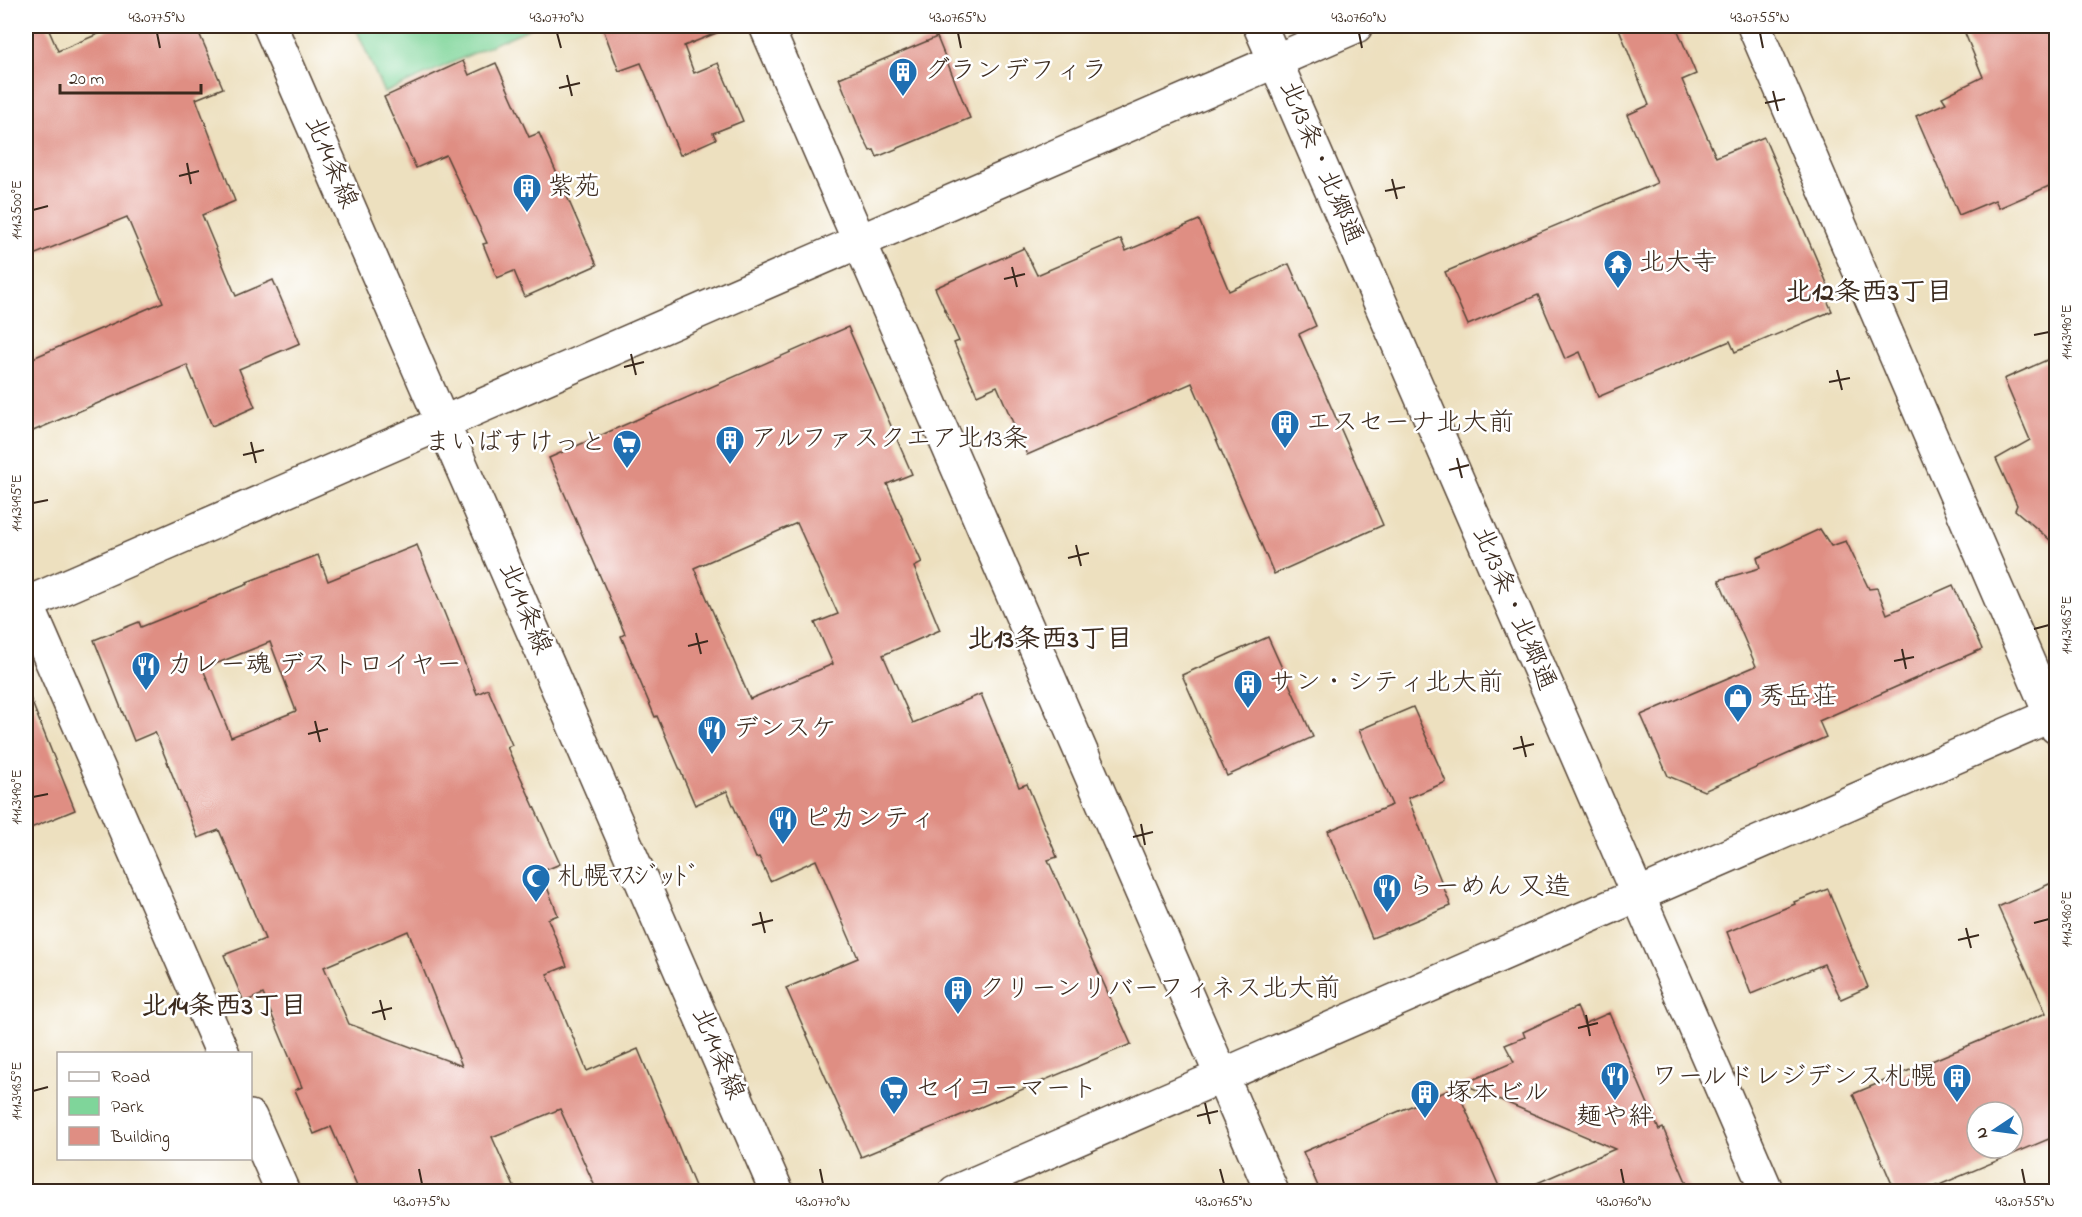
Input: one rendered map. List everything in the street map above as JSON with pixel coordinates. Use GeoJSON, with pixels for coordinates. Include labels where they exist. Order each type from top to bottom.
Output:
{"type":"FeatureCollection","features":[{"type":"Feature","properties":{"kind":"street","name":"北14条線"},"geometry":{"type":"LineString","coordinates":[[270,26],[777,1191]]}},
{"type":"Feature","properties":{"kind":"street"},"geometry":{"type":"LineString","coordinates":[[766,26],[1272,1191]]}},
{"type":"Feature","properties":{"kind":"street","name":"北13条・北郷通"},"geometry":{"type":"LineString","coordinates":[[1260,26],[1767,1191]]}},
{"type":"Feature","properties":{"kind":"street"},"geometry":{"type":"LineString","coordinates":[[223,1052],[26,603],[1356,26]]}},
{"type":"Feature","properties":{"kind":"street"},"geometry":{"type":"LineString","coordinates":[[955,1191],[2055,718],[1754,26]]}},
{"type":"Feature","properties":{"kind":"street"},"geometry":{"type":"LineString","coordinates":[[252,1121],[283,1191]]}},
{"type":"Feature","properties":{"kind":"green space"},"geometry":{"type":"Polygon","coordinates":[[[355,26],[535,26],[384,93],[355,26]]]}},
{"type":"Feature","properties":{"kind":"building"},"geometry":{"type":"Polygon","coordinates":[[[26,26],[47,26],[58,51],[117,26],[196,26],[223,88],[196,99],[235,201],[202,215],[236,296],[273,280],[300,343],[239,369],[255,407],[212,426],[187,365],[26,434],[26,361],[163,302],[127,217],[26,258],[26,26]]]}},
{"type":"Feature","properties":{"kind":"building"},"geometry":{"type":"Polygon","coordinates":[[[602,26],[729,26],[729,28],[684,46],[694,73],[718,63],[743,121],[713,133],[716,139],[680,155],[641,63],[619,71],[602,26]]]}},
{"type":"Feature","properties":{"kind":"building"},"geometry":{"type":"Polygon","coordinates":[[[1618,26],[1676,26],[1696,74],[1682,80],[1716,157],[1764,137],[1829,288],[1823,291],[1832,311],[1735,352],[1730,341],[1598,397],[1580,352],[1565,359],[1538,295],[1468,325],[1445,272],[1657,183],[1627,115],[1649,105],[1618,26]]]}},
{"type":"Feature","properties":{"kind":"building"},"geometry":{"type":"Polygon","coordinates":[[[1962,26],[2056,26],[2056,183],[1999,208],[1995,200],[1959,215],[1916,116],[1946,103],[1942,97],[1983,77],[1962,26]]]}},
{"type":"Feature","properties":{"kind":"building","name":"グランデフィラ"},"geometry":{"type":"Polygon","coordinates":[[[937,37],[970,118],[877,157],[874,150],[870,151],[861,133],[839,78],[937,37]]]}},
{"type":"Feature","properties":{"kind":"building"},"geometry":{"type":"Polygon","coordinates":[[[463,61],[469,75],[496,63],[529,137],[539,133],[597,265],[525,297],[514,271],[497,278],[483,244],[487,243],[446,155],[416,168],[384,97],[463,61]]]}},
{"type":"Feature","properties":{"kind":"building"},"geometry":{"type":"Polygon","coordinates":[[[1199,220],[1229,291],[1289,264],[1316,326],[1299,334],[1383,525],[1274,574],[1192,383],[1027,455],[997,386],[977,395],[954,343],[959,341],[935,288],[1024,248],[1037,275],[1121,239],[1126,251],[1199,220]]]}},
{"type":"Feature","properties":{"kind":"building"},"geometry":{"type":"Polygon","coordinates":[[[848,327],[912,474],[887,484],[922,563],[914,567],[940,630],[883,655],[913,723],[981,694],[1019,787],[1027,784],[1057,857],[1048,860],[1131,1044],[861,1157],[786,988],[858,958],[816,860],[770,881],[759,857],[756,858],[727,791],[695,805],[657,716],[655,717],[621,636],[625,634],[549,458],[848,327]],[[797,523],[694,568],[750,699],[833,664],[815,623],[838,614],[797,523]]]}},
{"type":"Feature","properties":{"kind":"building"},"geometry":{"type":"Polygon","coordinates":[[[2056,356],[2056,545],[2015,510],[2017,505],[1996,459],[2030,440],[2004,379],[2056,356]]]}},
{"type":"Feature","properties":{"kind":"building"},"geometry":{"type":"Polygon","coordinates":[[[1820,529],[1831,546],[1846,541],[1869,589],[1877,588],[1887,614],[1953,585],[1982,649],[1819,721],[1826,737],[1704,791],[1668,776],[1641,715],[1756,666],[1719,580],[1760,568],[1757,558],[1820,529]]]}},
{"type":"Feature","properties":{"kind":"building"},"geometry":{"type":"Polygon","coordinates":[[[417,545],[477,694],[488,689],[512,745],[507,747],[560,864],[541,872],[558,915],[548,919],[567,966],[547,974],[587,1071],[638,1049],[697,1191],[597,1191],[560,1109],[492,1137],[516,1191],[359,1191],[331,1127],[314,1134],[295,1090],[302,1087],[263,994],[244,1002],[224,955],[265,939],[219,830],[198,838],[155,732],[134,741],[94,640],[139,622],[141,627],[318,555],[328,581],[417,545]],[[270,642],[203,669],[231,737],[296,711],[270,642]],[[408,931],[324,967],[349,1024],[462,1066],[408,931]]]}},
{"type":"Feature","properties":{"kind":"building","name":"サン・シティ北大前"},"geometry":{"type":"Polygon","coordinates":[[[1268,637],[1313,737],[1227,776],[1182,675],[1268,637]]]}},
{"type":"Feature","properties":{"kind":"building"},"geometry":{"type":"Polygon","coordinates":[[[26,690],[75,810],[26,830],[26,690]]]}},
{"type":"Feature","properties":{"kind":"building"},"geometry":{"type":"Polygon","coordinates":[[[1413,707],[1446,782],[1408,798],[1451,906],[1372,938],[1328,831],[1392,805],[1359,730],[1413,707]]]}},
{"type":"Feature","properties":{"kind":"building","name":"ワールドレジデンス札幌"},"geometry":{"type":"Polygon","coordinates":[[[2056,881],[2056,1136],[2025,1149],[2025,1100],[1965,1100],[1965,1160],[1999,1160],[1925,1191],[1895,1191],[1853,1094],[2046,1013],[1998,907],[2056,881]]]}},
{"type":"Feature","properties":{"kind":"building"},"geometry":{"type":"Polygon","coordinates":[[[1828,889],[1868,987],[1841,999],[1824,964],[1751,994],[1727,932],[1828,889]]]}},
{"type":"Feature","properties":{"kind":"building"},"geometry":{"type":"Polygon","coordinates":[[[1577,1007],[1584,1024],[1609,1013],[1659,1130],[1663,1128],[1690,1191],[1519,1191],[1615,1149],[1463,1084],[1514,1062],[1505,1045],[1525,1037],[1523,1032],[1577,1007]]]}},
{"type":"Feature","properties":{"kind":"building","name":"塚本ビル"},"geometry":{"type":"Polygon","coordinates":[[[1456,1087],[1501,1191],[1320,1191],[1303,1152],[1456,1087]]]}},
{"type":"Feature","properties":{"kind":"place","name":"グランデフィラ"},"geometry":{"type":"Point","coordinates":[903,98]}},
{"type":"Feature","properties":{"kind":"place","name":"紫苑"},"geometry":{"type":"Point","coordinates":[527,214]}},
{"type":"Feature","properties":{"kind":"place","name":"北大寺"},"geometry":{"type":"Point","coordinates":[1618,290]}},
{"type":"Feature","properties":{"kind":"place","name":"エスセーナ北大前"},"geometry":{"type":"Point","coordinates":[1285,450]}},
{"type":"Feature","properties":{"kind":"place","name":"アルファスクエア北13条"},"geometry":{"type":"Point","coordinates":[730,466]}},
{"type":"Feature","properties":{"kind":"place","name":"まいばすけっと"},"geometry":{"type":"Point","coordinates":[627,470]}},
{"type":"Feature","properties":{"kind":"place","name":"カレー魂 デストロイヤー"},"geometry":{"type":"Point","coordinates":[146,692]}},
{"type":"Feature","properties":{"kind":"place","name":"サン・シティ北大前"},"geometry":{"type":"Point","coordinates":[1248,710]}},
{"type":"Feature","properties":{"kind":"place","name":"秀岳荘"},"geometry":{"type":"Point","coordinates":[1738,724]}},
{"type":"Feature","properties":{"kind":"place","name":"デンスケ"},"geometry":{"type":"Point","coordinates":[712,756]}},
{"type":"Feature","properties":{"kind":"place","name":"ピカンティ"},"geometry":{"type":"Point","coordinates":[783,846]}},
{"type":"Feature","properties":{"kind":"place","name":"札幌ﾏｽｼﾞｯﾄﾞ"},"geometry":{"type":"Point","coordinates":[536,904]}},
{"type":"Feature","properties":{"kind":"place","name":"らーめん 又造"},"geometry":{"type":"Point","coordinates":[1387,914]}},
{"type":"Feature","properties":{"kind":"place","name":"クリーンリバーフィネス北大前"},"geometry":{"type":"Point","coordinates":[958,1016]}},
{"type":"Feature","properties":{"kind":"place","name":"麺や絆"},"geometry":{"type":"Point","coordinates":[1615,1102]}},
{"type":"Feature","properties":{"kind":"place","name":"ワールドレジデンス札幌"},"geometry":{"type":"Point","coordinates":[1957,1104]}},
{"type":"Feature","properties":{"kind":"place","name":"セイコーマート"},"geometry":{"type":"Point","coordinates":[894,1116]}},
{"type":"Feature","properties":{"kind":"place","name":"塚本ビル"},"geometry":{"type":"Point","coordinates":[1425,1120]}},
{"type":"Feature","properties":{"kind":"district","name":"北12条西3丁目"},"geometry":{"type":"Point","coordinates":[1869,293]}},
{"type":"Feature","properties":{"kind":"district","name":"北13条西3丁目"},"geometry":{"type":"Point","coordinates":[1050,640]}},
{"type":"Feature","properties":{"kind":"district","name":"北14条西3丁目"},"geometry":{"type":"Point","coordinates":[224,1007]}}]}
